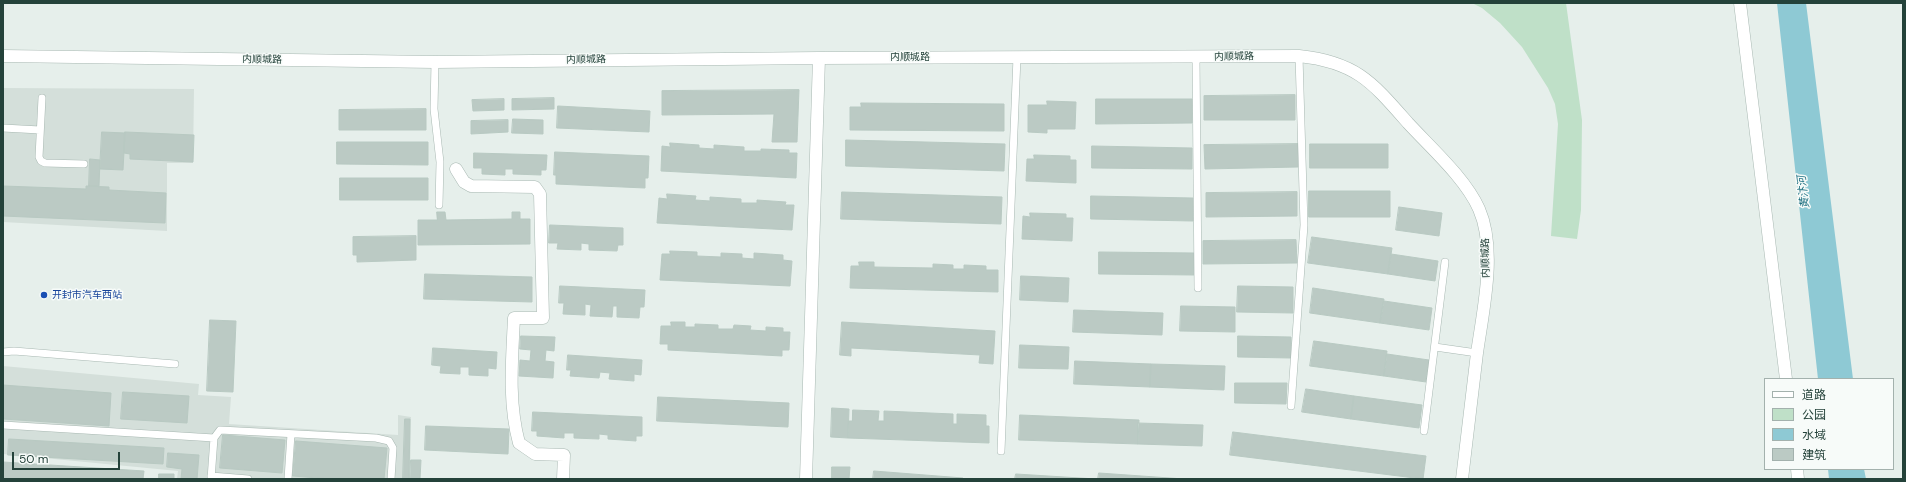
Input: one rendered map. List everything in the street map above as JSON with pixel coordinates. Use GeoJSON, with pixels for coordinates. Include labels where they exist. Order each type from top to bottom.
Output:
{"type":"FeatureCollection","features":[{"type":"Feature","properties":{"kind":"street"},"geometry":{"type":"LineString","coordinates":[[1740,3],[1786,378]]}},
{"type":"Feature","properties":{"kind":"street","name":"内顺城路"},"geometry":{"type":"LineString","coordinates":[[3,56],[435,62],[1017,57],[1299,56],[1320,58],[1349,68],[1369,81],[1455,174],[1479,209],[1487,241],[1487,276],[1462,479]]}},
{"type":"Feature","properties":{"kind":"street"},"geometry":{"type":"LineString","coordinates":[[806,479],[819,58]]}},
{"type":"Feature","properties":{"kind":"street"},"geometry":{"type":"LineString","coordinates":[[456,169],[464,182],[471,186],[535,188],[540,194],[543,318],[514,318],[511,382],[515,428],[519,443],[535,454],[564,455],[563,479]]}},
{"type":"Feature","properties":{"kind":"lane"},"geometry":{"type":"LineString","coordinates":[[1291,406],[1304,225],[1299,56]]}},
{"type":"Feature","properties":{"kind":"lane"},"geometry":{"type":"LineString","coordinates":[[1001,451],[1017,57]]}},
{"type":"Feature","properties":{"kind":"lane"},"geometry":{"type":"LineString","coordinates":[[1196,57],[1198,288]]}},
{"type":"Feature","properties":{"kind":"lane"},"geometry":{"type":"LineString","coordinates":[[435,62],[434,114],[440,162],[439,205]]}},
{"type":"Feature","properties":{"kind":"lane"},"geometry":{"type":"LineString","coordinates":[[42,98],[39,157],[41,162],[84,164]]}},
{"type":"Feature","properties":{"kind":"lane"},"geometry":{"type":"LineString","coordinates":[[3,128],[40,130]]}},
{"type":"Feature","properties":{"kind":"lane"},"geometry":{"type":"LineString","coordinates":[[1424,432],[1445,262]]}},
{"type":"Feature","properties":{"kind":"lane"},"geometry":{"type":"LineString","coordinates":[[1435,347],[1477,353]]}},
{"type":"Feature","properties":{"kind":"lane"},"geometry":{"type":"LineString","coordinates":[[3,352],[14,351],[175,364]]}},
{"type":"Feature","properties":{"kind":"lane"},"geometry":{"type":"LineString","coordinates":[[3,425],[214,438]]}},
{"type":"Feature","properties":{"kind":"lane"},"geometry":{"type":"LineString","coordinates":[[248,479],[211,477],[214,438],[220,430],[386,440],[393,448],[391,479]]}},
{"type":"Feature","properties":{"kind":"lane"},"geometry":{"type":"LineString","coordinates":[[288,479],[292,434]]}},
{"type":"Feature","properties":{"kind":"shaded area"},"geometry":{"type":"Polygon","coordinates":[[[3,88],[194,89],[193,163],[167,163],[167,231],[3,222],[3,88]]]}},
{"type":"Feature","properties":{"kind":"shaded area"},"geometry":{"type":"Polygon","coordinates":[[[3,366],[199,384],[198,395],[231,397],[229,424],[398,435],[398,415],[411,417],[410,479],[177,479],[178,471],[3,454],[3,366]]]}},
{"type":"Feature","properties":{"kind":"green space"},"geometry":{"type":"Polygon","coordinates":[[[1472,3],[1566,3],[1582,120],[1581,210],[1577,239],[1551,236],[1558,124],[1555,104],[1548,88],[1522,47],[1500,23],[1482,8],[1472,3]]]}},
{"type":"Feature","properties":{"kind":"water","name":"黄汴河"},"geometry":{"type":"Polygon","coordinates":[[[1777,3],[1806,3],[1853,378],[1818,378],[1777,3]]]}},
{"type":"Feature","properties":{"kind":"water"},"geometry":{"type":"Polygon","coordinates":[[[1828,470],[1864,470],[1866,479],[1829,479],[1828,470]]]}},
{"type":"Feature","properties":{"kind":"building"},"geometry":{"type":"Polygon","coordinates":[[[799,90],[797,142],[772,142],[774,114],[662,115],[662,91],[799,90]]]}},
{"type":"Feature","properties":{"kind":"building"},"geometry":{"type":"Polygon","coordinates":[[[1295,95],[1295,120],[1204,120],[1204,96],[1295,95]]]}},
{"type":"Feature","properties":{"kind":"building"},"geometry":{"type":"Polygon","coordinates":[[[554,98],[554,109],[512,110],[512,99],[554,98]]]}},
{"type":"Feature","properties":{"kind":"building"},"geometry":{"type":"Polygon","coordinates":[[[504,99],[504,110],[473,111],[472,100],[504,99]]]}},
{"type":"Feature","properties":{"kind":"building"},"geometry":{"type":"Polygon","coordinates":[[[1096,99],[1192,99],[1192,123],[1096,124],[1096,99]]]}},
{"type":"Feature","properties":{"kind":"building"},"geometry":{"type":"Polygon","coordinates":[[[1047,101],[1076,102],[1075,129],[1047,129],[1047,133],[1028,132],[1028,105],[1047,105],[1047,101]]]}},
{"type":"Feature","properties":{"kind":"building"},"geometry":{"type":"Polygon","coordinates":[[[861,103],[1004,104],[1004,131],[850,130],[850,107],[861,107],[861,103]]]}},
{"type":"Feature","properties":{"kind":"building"},"geometry":{"type":"Polygon","coordinates":[[[558,106],[650,111],[649,132],[557,128],[558,106]]]}},
{"type":"Feature","properties":{"kind":"building"},"geometry":{"type":"Polygon","coordinates":[[[426,109],[426,130],[339,130],[339,110],[426,109]]]}},
{"type":"Feature","properties":{"kind":"building"},"geometry":{"type":"Polygon","coordinates":[[[513,119],[543,120],[543,134],[512,133],[513,119]]]}},
{"type":"Feature","properties":{"kind":"building"},"geometry":{"type":"Polygon","coordinates":[[[508,120],[508,132],[471,134],[471,121],[508,120]]]}},
{"type":"Feature","properties":{"kind":"building"},"geometry":{"type":"Polygon","coordinates":[[[102,132],[125,133],[123,170],[100,169],[102,132]]]}},
{"type":"Feature","properties":{"kind":"building"},"geometry":{"type":"Polygon","coordinates":[[[125,132],[194,135],[193,162],[130,159],[130,154],[124,153],[125,132]]]}},
{"type":"Feature","properties":{"kind":"building"},"geometry":{"type":"Polygon","coordinates":[[[846,140],[1005,144],[1004,171],[846,166],[846,140]]]}},
{"type":"Feature","properties":{"kind":"building"},"geometry":{"type":"Polygon","coordinates":[[[337,142],[428,142],[428,165],[337,164],[337,142]]]}},
{"type":"Feature","properties":{"kind":"building"},"geometry":{"type":"Polygon","coordinates":[[[670,143],[699,145],[699,148],[714,149],[714,145],[744,147],[744,151],[761,151],[761,149],[789,150],[789,153],[797,153],[796,178],[661,171],[662,146],[670,147],[670,143]]]}},
{"type":"Feature","properties":{"kind":"building"},"geometry":{"type":"Polygon","coordinates":[[[1298,144],[1298,167],[1205,169],[1204,145],[1298,144]]]}},
{"type":"Feature","properties":{"kind":"building"},"geometry":{"type":"Polygon","coordinates":[[[1310,144],[1388,144],[1388,168],[1310,168],[1310,144]]]}},
{"type":"Feature","properties":{"kind":"building"},"geometry":{"type":"Polygon","coordinates":[[[1092,146],[1192,148],[1192,169],[1092,168],[1092,146]]]}},
{"type":"Feature","properties":{"kind":"building"},"geometry":{"type":"Polygon","coordinates":[[[555,152],[649,156],[648,178],[645,178],[645,188],[556,184],[556,175],[554,175],[555,152]]]}},
{"type":"Feature","properties":{"kind":"building"},"geometry":{"type":"Polygon","coordinates":[[[474,153],[547,155],[546,170],[541,170],[541,175],[513,174],[513,169],[505,169],[505,175],[482,174],[482,168],[474,168],[474,153]]]}},
{"type":"Feature","properties":{"kind":"building"},"geometry":{"type":"Polygon","coordinates":[[[1034,155],[1070,156],[1070,160],[1076,160],[1076,183],[1026,181],[1027,159],[1034,159],[1034,155]]]}},
{"type":"Feature","properties":{"kind":"building"},"geometry":{"type":"Polygon","coordinates":[[[90,159],[100,160],[99,186],[89,186],[90,159]]]}},
{"type":"Feature","properties":{"kind":"building"},"geometry":{"type":"Polygon","coordinates":[[[340,178],[428,178],[428,200],[340,200],[340,178]]]}},
{"type":"Feature","properties":{"kind":"building"},"geometry":{"type":"Polygon","coordinates":[[[3,186],[86,189],[86,186],[109,187],[109,190],[166,193],[165,223],[3,216],[3,186]]]}},
{"type":"Feature","properties":{"kind":"building"},"geometry":{"type":"Polygon","coordinates":[[[1309,191],[1390,191],[1390,217],[1309,217],[1309,191]]]}},
{"type":"Feature","properties":{"kind":"building"},"geometry":{"type":"Polygon","coordinates":[[[842,192],[1002,197],[1001,224],[841,219],[842,192]]]}},
{"type":"Feature","properties":{"kind":"building"},"geometry":{"type":"Polygon","coordinates":[[[1297,192],[1297,216],[1206,217],[1206,193],[1297,192]]]}},
{"type":"Feature","properties":{"kind":"building"},"geometry":{"type":"Polygon","coordinates":[[[667,194],[696,196],[695,200],[710,201],[710,197],[741,199],[741,203],[757,203],[757,200],[786,202],[785,205],[794,205],[792,230],[657,223],[659,198],[667,199],[667,194]]]}},
{"type":"Feature","properties":{"kind":"building"},"geometry":{"type":"Polygon","coordinates":[[[1091,196],[1193,198],[1193,221],[1091,219],[1091,196]]]}},
{"type":"Feature","properties":{"kind":"building"},"geometry":{"type":"Polygon","coordinates":[[[1399,207],[1442,213],[1439,236],[1396,230],[1399,207]]]}},
{"type":"Feature","properties":{"kind":"building"},"geometry":{"type":"Polygon","coordinates":[[[437,212],[445,212],[446,220],[512,219],[512,212],[520,212],[520,219],[530,219],[530,244],[418,245],[418,220],[437,220],[437,212]]]}},
{"type":"Feature","properties":{"kind":"building"},"geometry":{"type":"Polygon","coordinates":[[[1030,213],[1066,214],[1066,218],[1073,218],[1072,241],[1022,239],[1023,216],[1030,217],[1030,213]]]}},
{"type":"Feature","properties":{"kind":"building"},"geometry":{"type":"Polygon","coordinates":[[[550,225],[623,228],[623,245],[618,245],[617,251],[589,250],[589,244],[581,243],[581,250],[557,249],[558,243],[549,243],[550,225]]]}},
{"type":"Feature","properties":{"kind":"building"},"geometry":{"type":"Polygon","coordinates":[[[416,236],[416,260],[357,262],[357,255],[353,255],[353,237],[416,236]]]}},
{"type":"Feature","properties":{"kind":"building"},"geometry":{"type":"Polygon","coordinates":[[[1312,237],[1392,248],[1388,274],[1308,263],[1312,237]]]}},
{"type":"Feature","properties":{"kind":"building"},"geometry":{"type":"Polygon","coordinates":[[[1296,240],[1297,263],[1203,264],[1203,241],[1296,240]]]}},
{"type":"Feature","properties":{"kind":"building"},"geometry":{"type":"Polygon","coordinates":[[[670,251],[697,252],[697,256],[721,257],[721,253],[742,254],[742,258],[754,259],[754,253],[783,255],[783,260],[792,261],[790,286],[660,280],[662,254],[670,254],[670,251]]]}},
{"type":"Feature","properties":{"kind":"building"},"geometry":{"type":"Polygon","coordinates":[[[1099,252],[1195,253],[1195,275],[1099,274],[1099,252]]]}},
{"type":"Feature","properties":{"kind":"building"},"geometry":{"type":"Polygon","coordinates":[[[1391,254],[1438,261],[1435,281],[1388,274],[1391,254]]]}},
{"type":"Feature","properties":{"kind":"building"},"geometry":{"type":"Polygon","coordinates":[[[859,262],[874,262],[874,267],[933,268],[933,264],[953,265],[953,269],[964,269],[964,265],[986,266],[986,270],[998,270],[998,292],[850,288],[851,266],[859,266],[859,262]]]}},
{"type":"Feature","properties":{"kind":"building"},"geometry":{"type":"Polygon","coordinates":[[[425,274],[532,277],[532,302],[424,299],[425,274]]]}},
{"type":"Feature","properties":{"kind":"building"},"geometry":{"type":"Polygon","coordinates":[[[1021,276],[1069,278],[1068,302],[1020,300],[1021,276]]]}},
{"type":"Feature","properties":{"kind":"building"},"geometry":{"type":"Polygon","coordinates":[[[560,286],[645,290],[644,307],[640,307],[639,318],[617,317],[617,306],[613,306],[612,317],[590,316],[591,305],[585,304],[585,315],[563,314],[564,303],[559,303],[560,286]]]}},
{"type":"Feature","properties":{"kind":"building"},"geometry":{"type":"Polygon","coordinates":[[[1238,286],[1293,287],[1293,313],[1237,312],[1238,286]]]}},
{"type":"Feature","properties":{"kind":"building"},"geometry":{"type":"Polygon","coordinates":[[[1313,288],[1384,299],[1380,323],[1310,313],[1313,288]]]}},
{"type":"Feature","properties":{"kind":"building"},"geometry":{"type":"Polygon","coordinates":[[[1384,301],[1432,308],[1429,330],[1380,323],[1384,301]]]}},
{"type":"Feature","properties":{"kind":"building"},"geometry":{"type":"Polygon","coordinates":[[[1181,306],[1235,307],[1235,332],[1180,331],[1181,306]]]}},
{"type":"Feature","properties":{"kind":"building"},"geometry":{"type":"Polygon","coordinates":[[[1074,310],[1163,313],[1162,335],[1073,332],[1074,310]]]}},
{"type":"Feature","properties":{"kind":"building"},"geometry":{"type":"Polygon","coordinates":[[[210,320],[236,321],[233,392],[207,391],[210,320]]]}},
{"type":"Feature","properties":{"kind":"building"},"geometry":{"type":"Polygon","coordinates":[[[671,322],[685,322],[685,327],[695,327],[695,324],[718,325],[718,329],[733,329],[734,325],[751,326],[750,330],[766,331],[766,327],[783,328],[783,332],[790,332],[789,350],[782,350],[782,356],[668,350],[668,344],[660,344],[661,326],[671,326],[671,322]]]}},
{"type":"Feature","properties":{"kind":"building"},"geometry":{"type":"Polygon","coordinates":[[[842,322],[995,331],[993,364],[979,363],[980,355],[851,348],[851,356],[840,355],[842,322]]]}},
{"type":"Feature","properties":{"kind":"building"},"geometry":{"type":"Polygon","coordinates":[[[521,336],[555,337],[554,351],[546,350],[545,361],[554,362],[553,378],[519,376],[520,360],[530,361],[531,350],[520,349],[521,336]]]}},
{"type":"Feature","properties":{"kind":"building"},"geometry":{"type":"Polygon","coordinates":[[[1238,336],[1291,337],[1291,358],[1238,357],[1238,336]]]}},
{"type":"Feature","properties":{"kind":"building"},"geometry":{"type":"Polygon","coordinates":[[[1314,341],[1387,351],[1384,376],[1310,366],[1314,341]]]}},
{"type":"Feature","properties":{"kind":"building"},"geometry":{"type":"Polygon","coordinates":[[[1020,345],[1069,347],[1068,369],[1019,368],[1020,345]]]}},
{"type":"Feature","properties":{"kind":"building"},"geometry":{"type":"Polygon","coordinates":[[[433,348],[497,352],[496,369],[488,368],[488,376],[469,375],[469,367],[460,367],[460,374],[440,373],[441,366],[432,365],[433,348]]]}},
{"type":"Feature","properties":{"kind":"building"},"geometry":{"type":"Polygon","coordinates":[[[1387,354],[1429,360],[1426,382],[1384,376],[1387,354]]]}},
{"type":"Feature","properties":{"kind":"building"},"geometry":{"type":"Polygon","coordinates":[[[568,355],[642,360],[641,375],[634,374],[634,381],[609,379],[610,373],[600,372],[599,378],[570,376],[571,370],[567,370],[568,355]]]}},
{"type":"Feature","properties":{"kind":"building"},"geometry":{"type":"Polygon","coordinates":[[[1075,361],[1151,364],[1150,387],[1074,384],[1075,361]]]}},
{"type":"Feature","properties":{"kind":"building"},"geometry":{"type":"Polygon","coordinates":[[[1151,364],[1225,366],[1224,390],[1150,387],[1151,364]]]}},
{"type":"Feature","properties":{"kind":"building"},"geometry":{"type":"Polygon","coordinates":[[[1235,383],[1287,383],[1286,404],[1235,403],[1235,383]]]}},
{"type":"Feature","properties":{"kind":"building"},"geometry":{"type":"Polygon","coordinates":[[[3,385],[111,393],[109,426],[3,419],[3,385]]]}},
{"type":"Feature","properties":{"kind":"building"},"geometry":{"type":"Polygon","coordinates":[[[1306,389],[1354,396],[1351,419],[1302,412],[1306,389]]]}},
{"type":"Feature","properties":{"kind":"building"},"geometry":{"type":"Polygon","coordinates":[[[123,392],[189,396],[187,423],[121,419],[123,392]]]}},
{"type":"Feature","properties":{"kind":"building"},"geometry":{"type":"Polygon","coordinates":[[[1354,396],[1422,405],[1419,428],[1351,419],[1354,396]]]}},
{"type":"Feature","properties":{"kind":"building"},"geometry":{"type":"Polygon","coordinates":[[[658,397],[789,403],[788,427],[657,421],[658,397]]]}},
{"type":"Feature","properties":{"kind":"building"},"geometry":{"type":"Polygon","coordinates":[[[832,408],[849,409],[848,438],[831,437],[832,408]]]}},
{"type":"Feature","properties":{"kind":"building"},"geometry":{"type":"Polygon","coordinates":[[[853,410],[879,411],[878,421],[884,421],[884,411],[953,414],[953,424],[957,424],[957,414],[986,415],[986,426],[989,426],[989,443],[848,438],[848,421],[852,421],[853,410]]]}},
{"type":"Feature","properties":{"kind":"building"},"geometry":{"type":"Polygon","coordinates":[[[533,412],[642,417],[642,436],[636,436],[636,441],[608,439],[608,435],[599,434],[599,439],[574,438],[574,433],[564,433],[564,438],[537,436],[537,431],[532,431],[533,412]]]}},
{"type":"Feature","properties":{"kind":"building"},"geometry":{"type":"Polygon","coordinates":[[[1020,415],[1139,420],[1138,444],[1019,440],[1020,415]]]}},
{"type":"Feature","properties":{"kind":"building"},"geometry":{"type":"Polygon","coordinates":[[[405,419],[410,419],[409,479],[403,479],[405,419]]]}},
{"type":"Feature","properties":{"kind":"building"},"geometry":{"type":"Polygon","coordinates":[[[1138,423],[1203,425],[1202,446],[1138,444],[1138,423]]]}},
{"type":"Feature","properties":{"kind":"building"},"geometry":{"type":"Polygon","coordinates":[[[426,426],[509,429],[508,454],[425,450],[426,426]]]}},
{"type":"Feature","properties":{"kind":"building"},"geometry":{"type":"Polygon","coordinates":[[[1233,432],[1426,456],[1423,479],[1230,455],[1233,432]]]}},
{"type":"Feature","properties":{"kind":"building"},"geometry":{"type":"Polygon","coordinates":[[[223,435],[285,440],[282,473],[220,468],[223,435]]]}},
{"type":"Feature","properties":{"kind":"building"},"geometry":{"type":"Polygon","coordinates":[[[9,439],[164,448],[163,464],[8,455],[9,439]]]}},
{"type":"Feature","properties":{"kind":"building"},"geometry":{"type":"Polygon","coordinates":[[[296,441],[387,448],[384,479],[330,479],[293,476],[296,441]]]}},
{"type":"Feature","properties":{"kind":"building"},"geometry":{"type":"Polygon","coordinates":[[[168,453],[199,455],[197,479],[181,479],[182,469],[167,467],[168,453]]]}},
{"type":"Feature","properties":{"kind":"building"},"geometry":{"type":"Polygon","coordinates":[[[411,460],[421,460],[420,479],[410,479],[411,460]]]}},
{"type":"Feature","properties":{"kind":"building"},"geometry":{"type":"Polygon","coordinates":[[[3,462],[144,471],[143,479],[3,479],[3,462]]]}},
{"type":"Feature","properties":{"kind":"building"},"geometry":{"type":"Polygon","coordinates":[[[832,467],[850,467],[849,479],[832,479],[832,467]]]}},
{"type":"Feature","properties":{"kind":"building"},"geometry":{"type":"Polygon","coordinates":[[[874,471],[963,478],[963,479],[873,479],[874,471]]]}},
{"type":"Feature","properties":{"kind":"building"},"geometry":{"type":"Polygon","coordinates":[[[1099,473],[1184,479],[1098,479],[1099,473]]]}},
{"type":"Feature","properties":{"kind":"building"},"geometry":{"type":"Polygon","coordinates":[[[159,474],[174,474],[174,479],[159,479],[159,474]]]}},
{"type":"Feature","properties":{"kind":"building"},"geometry":{"type":"Polygon","coordinates":[[[1016,474],[1096,479],[1015,479],[1016,474]]]}},
{"type":"Feature","properties":{"kind":"place","name":"开封市汽车西站"},"geometry":{"type":"Point","coordinates":[44,295]}}]}
